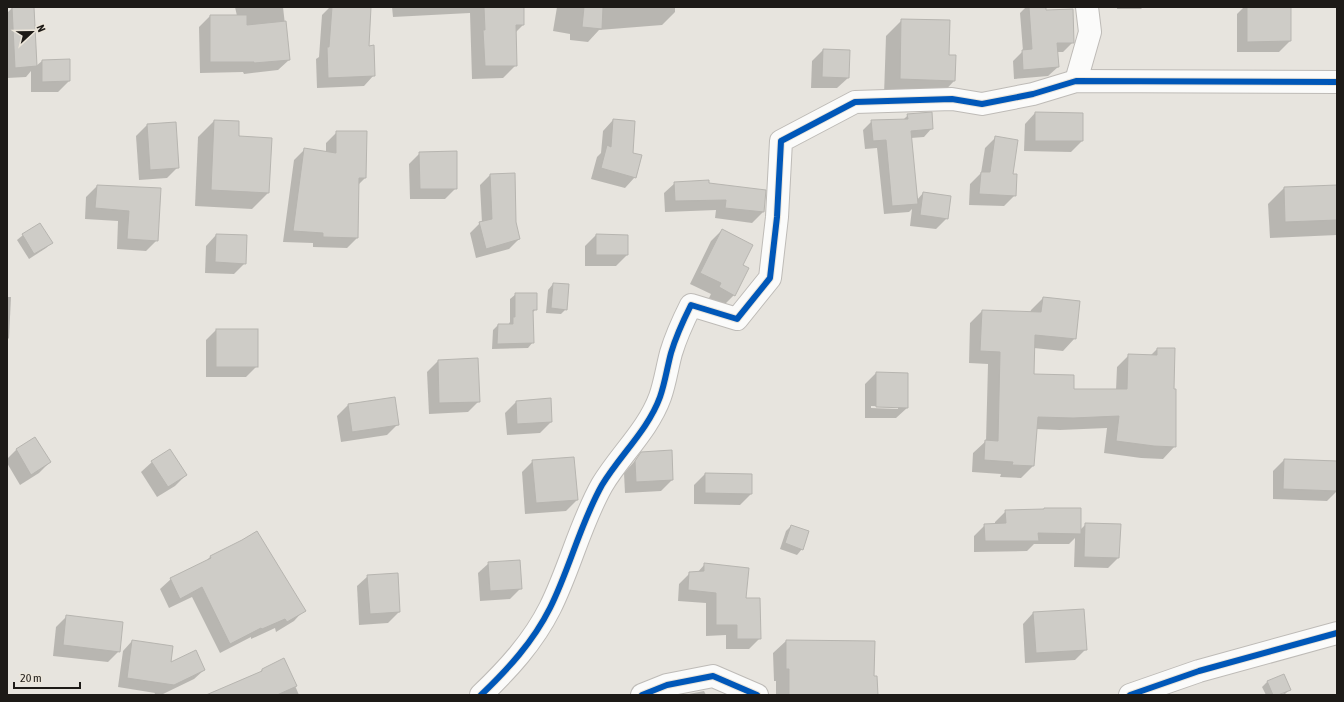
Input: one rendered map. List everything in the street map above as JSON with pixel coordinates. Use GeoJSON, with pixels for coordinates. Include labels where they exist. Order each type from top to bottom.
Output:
{"type":"FeatureCollection","features":[{"type":"Feature","properties":{"kind":"street"},"geometry":{"type":"LineString","coordinates":[[1076,81],[1090,32],[1087,7]]}},
{"type":"Feature","properties":{"kind":"street"},"geometry":{"type":"LineString","coordinates":[[481,695],[507,670],[533,638],[550,607],[580,532],[602,485],[645,425],[660,398],[671,353],[690,305],[736,319],[770,278],[777,217],[781,141],[855,102],[952,99],[982,104],[1033,94],[1076,81],[1337,82]]}},
{"type":"Feature","properties":{"kind":"street"},"geometry":{"type":"LineString","coordinates":[[1130,695],[1199,672],[1337,633]]}},
{"type":"Feature","properties":{"kind":"street"},"geometry":{"type":"LineString","coordinates":[[642,695],[667,685],[713,676],[758,695]]}},
{"type":"Feature","properties":{"kind":"building"},"geometry":{"type":"Polygon","coordinates":[[[12,7],[34,7],[37,66],[15,68],[12,7]]]}},
{"type":"Feature","properties":{"kind":"building"},"geometry":{"type":"Polygon","coordinates":[[[332,7],[371,7],[369,46],[374,45],[375,76],[328,78],[327,47],[329,47],[332,7]]]}},
{"type":"Feature","properties":{"kind":"building"},"geometry":{"type":"Polygon","coordinates":[[[484,7],[524,7],[524,25],[516,25],[517,66],[485,66],[483,30],[485,30],[484,7]]]}},
{"type":"Feature","properties":{"kind":"building"},"geometry":{"type":"Polygon","coordinates":[[[584,7],[603,7],[602,29],[582,27],[584,7]]]}},
{"type":"Feature","properties":{"kind":"building"},"geometry":{"type":"Polygon","coordinates":[[[1029,7],[1046,7],[1046,10],[1073,9],[1074,43],[1057,43],[1059,67],[1023,70],[1022,50],[1032,49],[1029,7]]]}},
{"type":"Feature","properties":{"kind":"building"},"geometry":{"type":"Polygon","coordinates":[[[1247,7],[1291,7],[1291,41],[1247,42],[1247,7]]]}},
{"type":"Feature","properties":{"kind":"building"},"geometry":{"type":"Polygon","coordinates":[[[210,15],[247,15],[247,25],[286,21],[290,60],[254,63],[210,62],[210,15]]]}},
{"type":"Feature","properties":{"kind":"building"},"geometry":{"type":"Polygon","coordinates":[[[901,19],[950,20],[949,55],[956,55],[955,81],[900,79],[901,19]]]}},
{"type":"Feature","properties":{"kind":"building"},"geometry":{"type":"Polygon","coordinates":[[[823,49],[850,50],[849,78],[822,77],[823,49]]]}},
{"type":"Feature","properties":{"kind":"building"},"geometry":{"type":"Polygon","coordinates":[[[70,59],[70,81],[42,82],[42,60],[70,59]]]}},
{"type":"Feature","properties":{"kind":"building"},"geometry":{"type":"Polygon","coordinates":[[[932,112],[933,129],[911,131],[918,204],[892,206],[886,140],[873,141],[871,120],[908,119],[907,114],[932,112]]]}},
{"type":"Feature","properties":{"kind":"building"},"geometry":{"type":"Polygon","coordinates":[[[1035,112],[1083,113],[1083,141],[1035,141],[1035,112]]]}},
{"type":"Feature","properties":{"kind":"building"},"geometry":{"type":"Polygon","coordinates":[[[613,119],[635,121],[633,153],[642,155],[636,178],[601,168],[607,145],[611,147],[613,119]]]}},
{"type":"Feature","properties":{"kind":"building"},"geometry":{"type":"Polygon","coordinates":[[[214,120],[239,121],[239,136],[272,138],[269,193],[211,190],[214,120]]]}},
{"type":"Feature","properties":{"kind":"building"},"geometry":{"type":"Polygon","coordinates":[[[176,122],[179,168],[150,170],[147,124],[176,122]]]}},
{"type":"Feature","properties":{"kind":"building"},"geometry":{"type":"Polygon","coordinates":[[[336,131],[367,131],[366,178],[359,178],[358,238],[323,237],[323,233],[293,231],[304,148],[336,153],[336,131]]]}},
{"type":"Feature","properties":{"kind":"building"},"geometry":{"type":"Polygon","coordinates":[[[995,136],[1018,140],[1013,174],[1017,174],[1016,196],[979,194],[981,172],[990,172],[995,136]]]}},
{"type":"Feature","properties":{"kind":"building"},"geometry":{"type":"Polygon","coordinates":[[[457,151],[457,189],[420,189],[419,152],[457,151]]]}},
{"type":"Feature","properties":{"kind":"building"},"geometry":{"type":"Polygon","coordinates":[[[515,173],[516,222],[520,239],[486,249],[479,222],[492,219],[490,174],[515,173]]]}},
{"type":"Feature","properties":{"kind":"building"},"geometry":{"type":"Polygon","coordinates":[[[709,180],[709,183],[766,190],[764,212],[725,208],[726,200],[675,201],[674,182],[709,180]]]}},
{"type":"Feature","properties":{"kind":"building"},"geometry":{"type":"Polygon","coordinates":[[[97,185],[161,188],[158,241],[127,239],[129,211],[95,208],[97,185]]]}},
{"type":"Feature","properties":{"kind":"building"},"geometry":{"type":"Polygon","coordinates":[[[1337,185],[1337,220],[1285,222],[1284,187],[1337,185]]]}},
{"type":"Feature","properties":{"kind":"building"},"geometry":{"type":"Polygon","coordinates":[[[923,192],[951,196],[948,219],[920,215],[923,192]]]}},
{"type":"Feature","properties":{"kind":"building"},"geometry":{"type":"Polygon","coordinates":[[[40,223],[53,243],[34,254],[22,234],[40,223]]]}},
{"type":"Feature","properties":{"kind":"building"},"geometry":{"type":"Polygon","coordinates":[[[722,229],[753,245],[743,265],[749,268],[735,296],[719,287],[721,283],[700,273],[722,229]]]}},
{"type":"Feature","properties":{"kind":"building"},"geometry":{"type":"Polygon","coordinates":[[[216,234],[247,235],[246,264],[215,262],[216,234]]]}},
{"type":"Feature","properties":{"kind":"building"},"geometry":{"type":"Polygon","coordinates":[[[596,234],[628,235],[628,255],[596,255],[596,234]]]}},
{"type":"Feature","properties":{"kind":"building"},"geometry":{"type":"Polygon","coordinates":[[[553,283],[569,284],[567,310],[551,308],[553,283]]]}},
{"type":"Feature","properties":{"kind":"building"},"geometry":{"type":"Polygon","coordinates":[[[515,293],[537,293],[537,310],[533,310],[534,343],[497,344],[498,324],[513,324],[513,317],[515,317],[515,293]]]}},
{"type":"Feature","properties":{"kind":"building"},"geometry":{"type":"Polygon","coordinates":[[[1043,297],[1080,301],[1076,339],[1035,335],[1034,374],[1074,375],[1074,389],[1127,389],[1128,354],[1157,355],[1157,348],[1175,348],[1174,389],[1176,389],[1176,447],[1116,441],[1119,416],[1073,418],[1038,417],[1034,466],[1012,465],[1013,462],[984,460],[985,440],[998,441],[1000,352],[980,351],[982,310],[1041,312],[1043,297]]]}},
{"type":"Feature","properties":{"kind":"building"},"geometry":{"type":"Polygon","coordinates":[[[216,329],[258,329],[258,367],[216,367],[216,329]]]}},
{"type":"Feature","properties":{"kind":"building"},"geometry":{"type":"Polygon","coordinates":[[[478,358],[480,402],[439,403],[438,360],[478,358]]]}},
{"type":"Feature","properties":{"kind":"building"},"geometry":{"type":"Polygon","coordinates":[[[876,372],[908,373],[908,408],[876,407],[876,372]]]}},
{"type":"Feature","properties":{"kind":"building"},"geometry":{"type":"Polygon","coordinates":[[[395,397],[399,425],[352,432],[348,404],[395,397]]]}},
{"type":"Feature","properties":{"kind":"building"},"geometry":{"type":"Polygon","coordinates":[[[551,398],[552,422],[517,424],[516,401],[551,398]]]}},
{"type":"Feature","properties":{"kind":"building"},"geometry":{"type":"Polygon","coordinates":[[[35,437],[51,462],[31,475],[16,449],[35,437]]]}},
{"type":"Feature","properties":{"kind":"building"},"geometry":{"type":"Polygon","coordinates":[[[170,449],[187,475],[168,487],[151,461],[170,449]]]}},
{"type":"Feature","properties":{"kind":"building"},"geometry":{"type":"Polygon","coordinates":[[[672,450],[673,480],[636,482],[635,461],[641,452],[672,450]]]}},
{"type":"Feature","properties":{"kind":"building"},"geometry":{"type":"Polygon","coordinates":[[[574,457],[578,500],[536,503],[532,460],[574,457]]]}},
{"type":"Feature","properties":{"kind":"building"},"geometry":{"type":"Polygon","coordinates":[[[1284,459],[1337,461],[1337,491],[1283,489],[1284,459]]]}},
{"type":"Feature","properties":{"kind":"building"},"geometry":{"type":"Polygon","coordinates":[[[705,473],[752,474],[752,494],[705,493],[705,473]]]}},
{"type":"Feature","properties":{"kind":"building"},"geometry":{"type":"Polygon","coordinates":[[[1081,508],[1081,534],[1038,533],[1039,541],[985,541],[984,524],[1006,523],[1005,510],[1081,508]]]}},
{"type":"Feature","properties":{"kind":"building"},"geometry":{"type":"Polygon","coordinates":[[[1085,523],[1121,524],[1119,558],[1084,557],[1085,523]]]}},
{"type":"Feature","properties":{"kind":"building"},"geometry":{"type":"Polygon","coordinates":[[[791,525],[809,531],[803,550],[785,543],[791,525]]]}},
{"type":"Feature","properties":{"kind":"building"},"geometry":{"type":"Polygon","coordinates":[[[257,531],[306,611],[287,622],[285,619],[262,629],[261,628],[230,644],[202,587],[180,599],[170,578],[211,558],[210,556],[257,531]]]}},
{"type":"Feature","properties":{"kind":"building"},"geometry":{"type":"Polygon","coordinates":[[[520,560],[522,589],[490,591],[488,562],[520,560]]]}},
{"type":"Feature","properties":{"kind":"building"},"geometry":{"type":"Polygon","coordinates":[[[704,563],[749,568],[746,598],[760,598],[761,639],[737,639],[737,625],[716,625],[716,593],[688,590],[689,572],[704,571],[704,563]]]}},
{"type":"Feature","properties":{"kind":"building"},"geometry":{"type":"Polygon","coordinates":[[[398,573],[400,612],[370,614],[367,575],[398,573]]]}},
{"type":"Feature","properties":{"kind":"building"},"geometry":{"type":"Polygon","coordinates":[[[1084,609],[1087,650],[1036,653],[1033,612],[1084,609]]]}},
{"type":"Feature","properties":{"kind":"building"},"geometry":{"type":"Polygon","coordinates":[[[66,615],[123,622],[120,652],[63,645],[66,615]]]}},
{"type":"Feature","properties":{"kind":"building"},"geometry":{"type":"Polygon","coordinates":[[[132,640],[173,646],[171,662],[196,650],[205,670],[174,685],[127,678],[132,640]]]}},
{"type":"Feature","properties":{"kind":"building"},"geometry":{"type":"Polygon","coordinates":[[[786,640],[875,641],[874,676],[877,676],[878,695],[789,695],[789,669],[786,669],[786,640]]]}},
{"type":"Feature","properties":{"kind":"building"},"geometry":{"type":"Polygon","coordinates":[[[284,658],[297,686],[277,695],[206,695],[262,671],[262,669],[284,658]]]}},
{"type":"Feature","properties":{"kind":"building"},"geometry":{"type":"Polygon","coordinates":[[[1284,674],[1291,690],[1278,695],[1273,695],[1267,681],[1284,674]]]}},
{"type":"Feature","properties":{"kind":"cycle path"},"geometry":{"type":"LineString","coordinates":[[481,695],[528,644],[550,608],[594,500],[609,474],[641,431],[655,409],[662,392],[673,347],[691,305],[737,319],[770,278],[777,217],[781,141],[855,102],[952,99],[982,104],[1033,94],[1076,81],[1337,82]]}},
{"type":"Feature","properties":{"kind":"cycle path"},"geometry":{"type":"LineString","coordinates":[[1130,695],[1199,671],[1337,633]]}},
{"type":"Feature","properties":{"kind":"cycle path"},"geometry":{"type":"LineString","coordinates":[[642,695],[667,685],[713,676],[757,695]]}}]}
